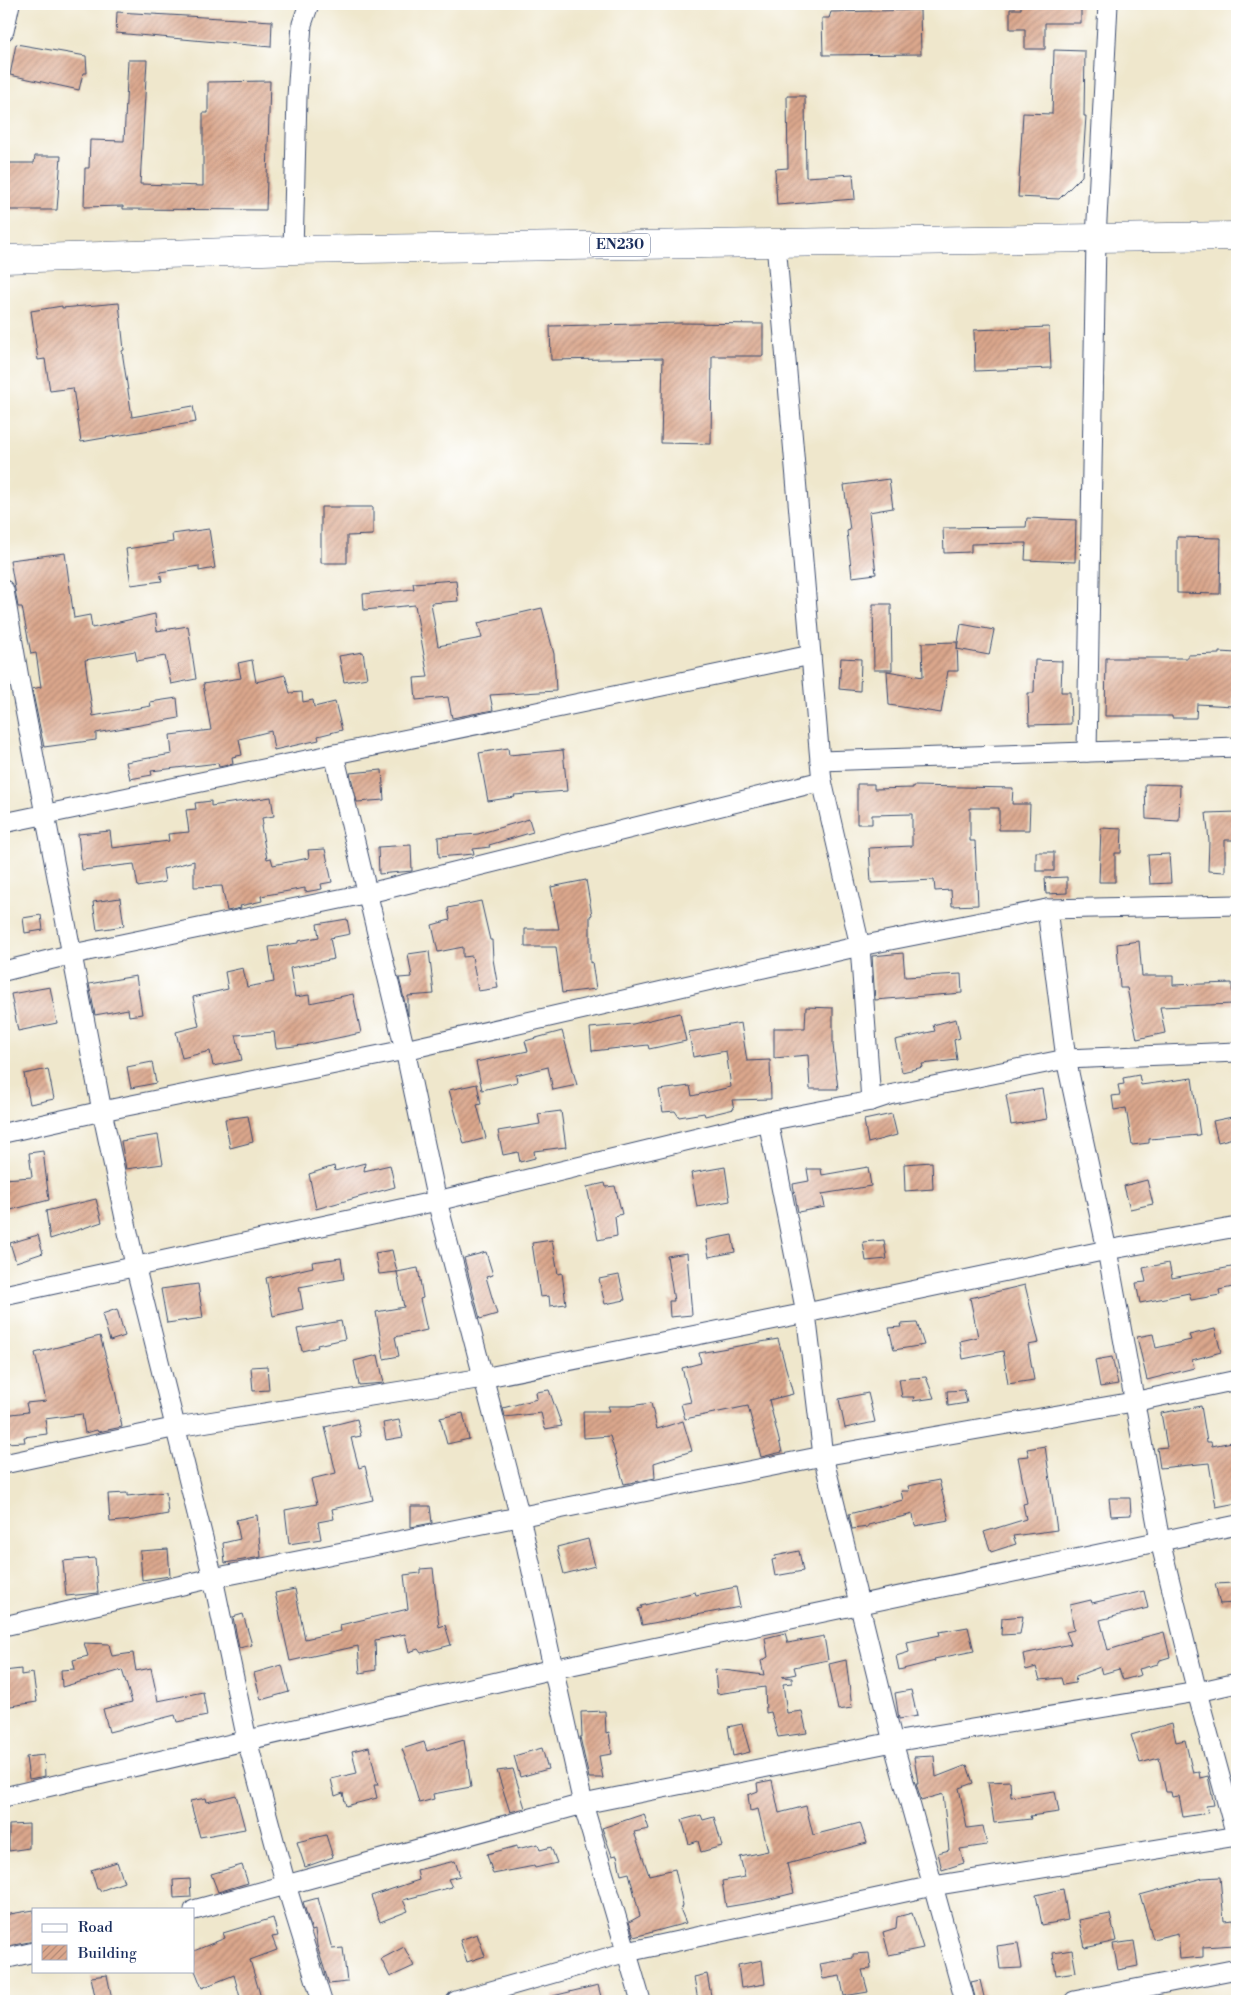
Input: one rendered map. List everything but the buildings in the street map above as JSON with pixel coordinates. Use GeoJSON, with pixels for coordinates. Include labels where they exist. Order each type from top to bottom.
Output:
{"type":"FeatureCollection","features":[{"type":"Feature","properties":{"kind":"main road","name":"EN230"},"geometry":{"type":"LineString","coordinates":[[4,259],[293,250],[1237,236]]}},
{"type":"Feature","properties":{"kind":"street"},"geometry":{"type":"LineString","coordinates":[[4,31],[10,4]]}},
{"type":"Feature","properties":{"kind":"street"},"geometry":{"type":"LineString","coordinates":[[293,250],[302,24],[309,4]]}},
{"type":"Feature","properties":{"kind":"street"},"geometry":{"type":"LineString","coordinates":[[1087,752],[1096,239],[1108,4]]}},
{"type":"Feature","properties":{"kind":"street"},"geometry":{"type":"LineString","coordinates":[[776,243],[822,781],[860,946],[871,1102]]}},
{"type":"Feature","properties":{"kind":"street"},"geometry":{"type":"LineString","coordinates":[[4,590],[12,685],[46,814],[102,1111],[136,1266],[214,1578],[247,1740],[286,1885],[322,2001]]}},
{"type":"Feature","properties":{"kind":"street"},"geometry":{"type":"LineString","coordinates":[[4,822],[810,655]]}},
{"type":"Feature","properties":{"kind":"street"},"geometry":{"type":"LineString","coordinates":[[820,761],[1237,747]]}},
{"type":"Feature","properties":{"kind":"street"},"geometry":{"type":"LineString","coordinates":[[334,754],[369,893],[437,1201],[520,1517],[583,1804],[641,2001]]}},
{"type":"Feature","properties":{"kind":"street"},"geometry":{"type":"LineString","coordinates":[[4,971],[72,954],[369,893],[822,781]]}},
{"type":"Feature","properties":{"kind":"street"},"geometry":{"type":"LineString","coordinates":[[4,1133],[102,1111],[405,1050],[860,946],[1047,910],[1237,906]]}},
{"type":"Feature","properties":{"kind":"street"},"geometry":{"type":"LineString","coordinates":[[456,2001],[627,1952],[933,1886],[1237,1837],[1197,1692],[1160,1541],[1133,1402],[1107,1250],[1066,1059],[1047,910]]}},
{"type":"Feature","properties":{"kind":"street"},"geometry":{"type":"LineString","coordinates":[[4,1295],[437,1201],[768,1121],[871,1102],[890,1095],[1066,1059],[1237,1052]]}},
{"type":"Feature","properties":{"kind":"street"},"geometry":{"type":"LineString","coordinates":[[768,1121],[806,1313],[823,1456],[893,1742],[965,2001]]}},
{"type":"Feature","properties":{"kind":"street"},"geometry":{"type":"LineString","coordinates":[[4,1464],[177,1427],[483,1378],[1107,1250],[1237,1227]]}},
{"type":"Feature","properties":{"kind":"street"},"geometry":{"type":"LineString","coordinates":[[4,1626],[214,1578],[823,1456],[1133,1402],[1237,1380]]}},
{"type":"Feature","properties":{"kind":"street"},"geometry":{"type":"LineString","coordinates":[[4,1797],[553,1669],[1237,1525]]}},
{"type":"Feature","properties":{"kind":"street"},"geometry":{"type":"LineString","coordinates":[[195,1910],[583,1804],[893,1742],[1197,1692],[1237,1683]]}},
{"type":"Feature","properties":{"kind":"street"},"geometry":{"type":"LineString","coordinates":[[4,1960],[32,1953]]}},
{"type":"Feature","properties":{"kind":"street"},"geometry":{"type":"LineString","coordinates":[[1074,2001],[1237,1969]]}}]}
